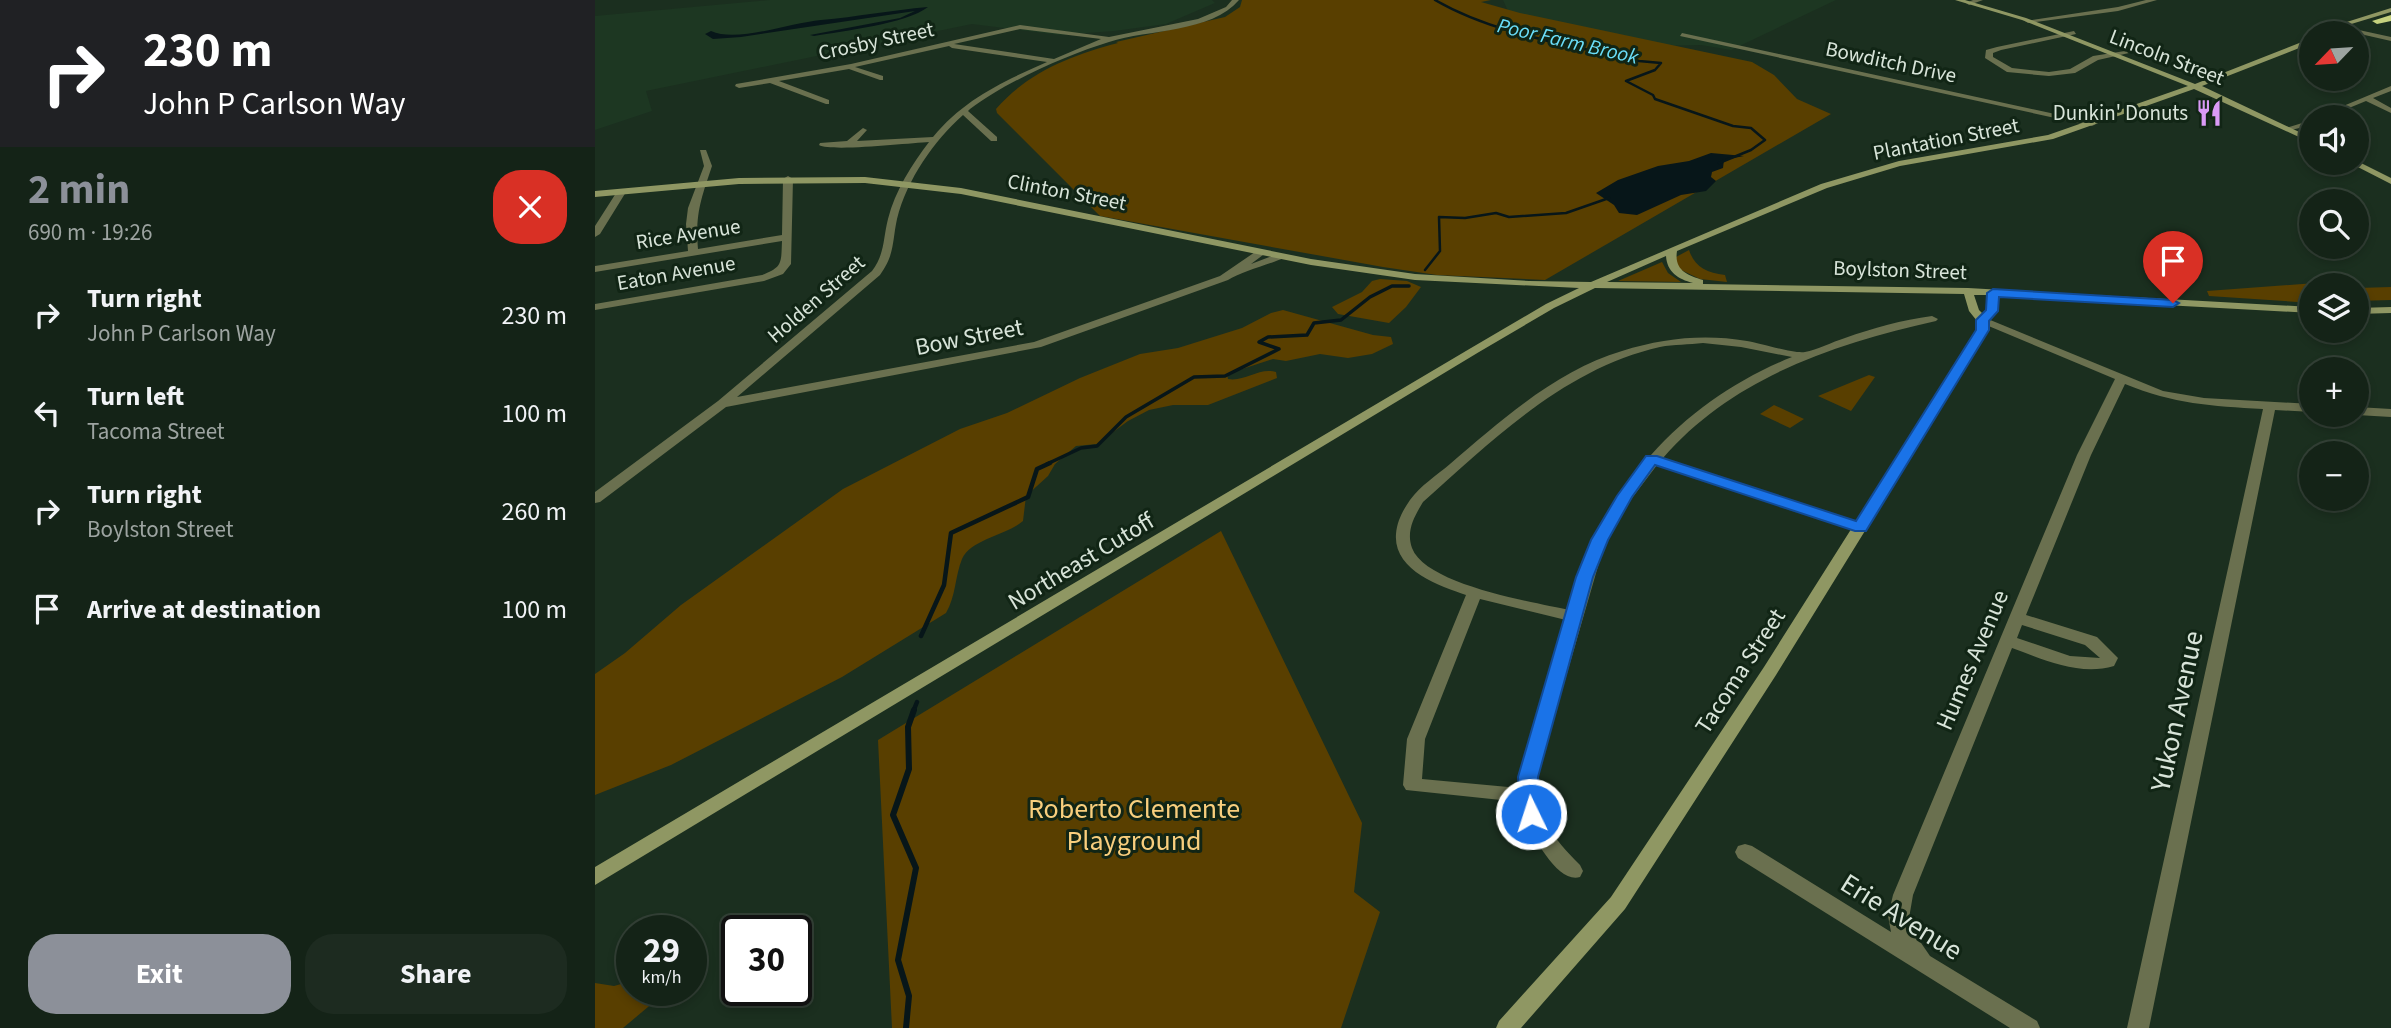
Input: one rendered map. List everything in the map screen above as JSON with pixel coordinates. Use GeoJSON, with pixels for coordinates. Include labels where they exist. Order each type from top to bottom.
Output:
{"type":"FeatureCollection","features":[{"type":"Feature","properties":{"kind":"highway"},"geometry":{"type":"LineString","coordinates":[[2377,21],[2391,18]]}},
{"type":"Feature","properties":{"kind":"main road"},"geometry":{"type":"LineString","coordinates":[[1958,0],[1973,1],[2007,12]]}},
{"type":"Feature","properties":{"kind":"main road"},"geometry":{"type":"LineString","coordinates":[[2355,21],[2391,10]]}},
{"type":"Feature","properties":{"kind":"main road","name":"Lincoln Street"},"geometry":{"type":"LineString","coordinates":[[2007,12],[2039,20],[2182,73],[2299,127]]}},
{"type":"Feature","properties":{"kind":"main road","name":"Lincoln Street"},"geometry":{"type":"LineString","coordinates":[[2007,12],[2227,99],[2299,135]]}},
{"type":"Feature","properties":{"kind":"main road"},"geometry":{"type":"LineString","coordinates":[[2369,23],[2377,21]]}},
{"type":"Feature","properties":{"kind":"main road","name":"Plantation Street"},"geometry":{"type":"LineString","coordinates":[[1591,285],[1785,201],[1847,178],[1899,164],[2050,137],[2092,124],[2299,45]]}},
{"type":"Feature","properties":{"kind":"main road"},"geometry":{"type":"LineString","coordinates":[[2182,73],[2230,72]]}},
{"type":"Feature","properties":{"kind":"main road"},"geometry":{"type":"LineString","coordinates":[[2165,96],[2194,94],[2227,99]]}},
{"type":"Feature","properties":{"kind":"main road"},"geometry":{"type":"LineString","coordinates":[[2369,163],[2388,175],[2391,181]]}},
{"type":"Feature","properties":{"kind":"main road"},"geometry":{"type":"LineString","coordinates":[[2369,168],[2388,175]]}},
{"type":"Feature","properties":{"kind":"main road","name":"Clinton Street"},"geometry":{"type":"LineString","coordinates":[[595,194],[788,179],[907,184],[1002,199],[1280,256],[1415,276],[1529,284]]}},
{"type":"Feature","properties":{"kind":"main road"},"geometry":{"type":"LineString","coordinates":[[1672,251],[1670,265],[1676,272],[1710,286]]}},
{"type":"Feature","properties":{"kind":"main road"},"geometry":{"type":"LineString","coordinates":[[1529,284],[1546,293],[1550,306]]}},
{"type":"Feature","properties":{"kind":"main road","name":"Boylston Street"},"geometry":{"type":"LineString","coordinates":[[1529,284],[1968,290],[2299,309]]}},
{"type":"Feature","properties":{"kind":"main road","name":"Northeast Cutoff"},"geometry":{"type":"LineString","coordinates":[[595,877],[1550,306],[1591,285]]}},
{"type":"Feature","properties":{"kind":"main road"},"geometry":{"type":"LineString","coordinates":[[1968,290],[1974,310],[1983,320]]}},
{"type":"Feature","properties":{"kind":"main road","name":"Tacoma Street"},"geometry":{"type":"LineString","coordinates":[[1507,1028],[1618,903],[1860,528],[1983,330],[1983,320],[1992,311],[1993,293]]}},
{"type":"Feature","properties":{"kind":"main road"},"geometry":{"type":"LineString","coordinates":[[2369,310],[2391,310]]}},
{"type":"Feature","properties":{"kind":"street","name":"Holden Street"},"geometry":{"type":"LineString","coordinates":[[595,499],[722,404],[877,273],[887,261],[894,214],[907,184],[937,139],[982,96],[1055,61],[1111,39],[1216,16],[1231,8],[1236,0]]}},
{"type":"Feature","properties":{"kind":"street"},"geometry":{"type":"LineString","coordinates":[[2028,21],[2118,9],[2154,0]]}},
{"type":"Feature","properties":{"kind":"street","name":"Crosby Street"},"geometry":{"type":"LineString","coordinates":[[739,86],[851,66],[1020,27],[1111,39]]}},
{"type":"Feature","properties":{"kind":"street"},"geometry":{"type":"LineString","coordinates":[[2074,33],[1991,50],[1989,58],[2010,70],[2049,74],[2072,71],[2096,58],[2125,52]]}},
{"type":"Feature","properties":{"kind":"street"},"geometry":{"type":"LineString","coordinates":[[2369,34],[2391,39]]}},
{"type":"Feature","properties":{"kind":"street","name":"Bowditch Drive"},"geometry":{"type":"LineString","coordinates":[[1682,35],[2092,124]]}},
{"type":"Feature","properties":{"kind":"street"},"geometry":{"type":"LineString","coordinates":[[943,45],[1055,61]]}},
{"type":"Feature","properties":{"kind":"street"},"geometry":{"type":"LineString","coordinates":[[851,66],[880,78]]}},
{"type":"Feature","properties":{"kind":"street"},"geometry":{"type":"LineString","coordinates":[[770,80],[826,102]]}},
{"type":"Feature","properties":{"kind":"street"},"geometry":{"type":"LineString","coordinates":[[2349,105],[2391,88]]}},
{"type":"Feature","properties":{"kind":"street"},"geometry":{"type":"LineString","coordinates":[[2366,98],[2391,111]]}},
{"type":"Feature","properties":{"kind":"street"},"geometry":{"type":"LineString","coordinates":[[964,111],[994,139]]}},
{"type":"Feature","properties":{"kind":"street"},"geometry":{"type":"LineString","coordinates":[[2287,129],[2299,127]]}},
{"type":"Feature","properties":{"kind":"street"},"geometry":{"type":"LineString","coordinates":[[848,145],[863,130]]}},
{"type":"Feature","properties":{"kind":"street"},"geometry":{"type":"LineString","coordinates":[[823,145],[937,139]]}},
{"type":"Feature","properties":{"kind":"street"},"geometry":{"type":"LineString","coordinates":[[694,253],[691,224],[700,184],[708,166],[703,152]]}},
{"type":"Feature","properties":{"kind":"street"},"geometry":{"type":"LineString","coordinates":[[787,237],[788,179]]}},
{"type":"Feature","properties":{"kind":"street"},"geometry":{"type":"LineString","coordinates":[[595,234],[621,192]]}},
{"type":"Feature","properties":{"kind":"street","name":"Rice Avenue"},"geometry":{"type":"LineString","coordinates":[[595,269],[787,237]]}},
{"type":"Feature","properties":{"kind":"street","name":"Eaton Avenue"},"geometry":{"type":"LineString","coordinates":[[595,307],[764,278],[785,268],[787,237]]}},
{"type":"Feature","properties":{"kind":"street","name":"Bow Street"},"geometry":{"type":"LineString","coordinates":[[1216,281],[1262,253]]}},
{"type":"Feature","properties":{"kind":"street","name":"Bow Street"},"geometry":{"type":"LineString","coordinates":[[722,404],[1010,352],[1063,337],[1280,256]]}},
{"type":"Feature","properties":{"kind":"street"},"geometry":{"type":"LineString","coordinates":[[1573,871],[1546,842],[1531,814],[1528,777],[1585,577],[1599,540],[1625,496],[1651,459],[1739,388],[1803,356],[1895,326],[1932,319]]}},
{"type":"Feature","properties":{"kind":"street"},"geometry":{"type":"LineString","coordinates":[[1983,320],[2121,379],[2177,398],[2299,407]]}},
{"type":"Feature","properties":{"kind":"street"},"geometry":{"type":"LineString","coordinates":[[1575,617],[1475,593],[1437,580],[1416,564],[1405,548],[1401,528],[1417,500],[1513,417],[1539,398],[1600,365],[1636,351],[1669,342],[1724,341],[1803,356]]}},
{"type":"Feature","properties":{"kind":"street","name":"Humes Avenue"},"geometry":{"type":"LineString","coordinates":[[1922,960],[1898,928],[1896,916],[1976,713],[2084,455],[2121,379]]}},
{"type":"Feature","properties":{"kind":"street","name":"Yukon Avenue"},"geometry":{"type":"LineString","coordinates":[[2138,1028],[2270,406]]}},
{"type":"Feature","properties":{"kind":"street"},"geometry":{"type":"LineString","coordinates":[[2369,412],[2391,413]]}},
{"type":"Feature","properties":{"kind":"street"},"geometry":{"type":"LineString","coordinates":[[1651,459],[1860,528]]}},
{"type":"Feature","properties":{"kind":"street"},"geometry":{"type":"LineString","coordinates":[[1475,593],[1416,739],[1412,785],[1528,796]]}},
{"type":"Feature","properties":{"kind":"street"},"geometry":{"type":"LineString","coordinates":[[2008,641],[2080,664],[2097,665],[2108,662],[2110,658],[2091,641],[2017,618]]}},
{"type":"Feature","properties":{"kind":"street","name":"Erie Avenue"},"geometry":{"type":"LineString","coordinates":[[1745,852],[2029,1028]]}},
{"type":"Feature","properties":{"kind":"shaded area"},"geometry":{"type":"Polygon","coordinates":[[[770,0],[1212,0],[1215,3],[1166,24],[1114,31],[1060,35],[972,24],[646,91],[652,111],[595,130],[595,16],[770,0]]]}},
{"type":"Feature","properties":{"kind":"shaded area"},"geometry":{"type":"Polygon","coordinates":[[[1503,0],[1836,0],[1731,50],[1701,45],[1651,46],[1508,11],[1503,0]]]}},
{"type":"Feature","properties":{"kind":"shaded area"},"geometry":{"type":"Polygon","coordinates":[[[928,7],[890,22],[814,36],[810,35],[900,18],[915,11],[741,37],[713,39],[705,34],[711,31],[722,34],[749,34],[808,22],[928,7]]]}},
{"type":"Feature","properties":{"kind":"shaded area"},"geometry":{"type":"Polygon","coordinates":[[[1711,153],[1744,156],[1724,160],[1723,168],[1712,172],[1711,177],[1716,181],[1706,191],[1681,195],[1637,215],[1619,213],[1614,205],[1596,193],[1618,180],[1658,166],[1689,161],[1711,153]]]}},
{"type":"Feature","properties":{"kind":"green space"},"geometry":{"type":"Polygon","coordinates":[[[1242,0],[1491,0],[1481,2],[1520,13],[1752,62],[1774,75],[1797,99],[1831,114],[1545,280],[1437,275],[1100,216],[997,113],[996,109],[1022,85],[1068,59],[1118,43],[1116,42],[1225,17],[1240,7],[1242,0]]]}},
{"type":"Feature","properties":{"kind":"green space"},"geometry":{"type":"Polygon","coordinates":[[[1689,250],[1698,264],[1707,270],[1725,275],[1727,282],[1700,279],[1677,268],[1676,257],[1689,250]]]}},
{"type":"Feature","properties":{"kind":"green space"},"geometry":{"type":"Polygon","coordinates":[[[1662,262],[1668,273],[1681,282],[1618,281],[1662,262]]]}},
{"type":"Feature","properties":{"kind":"green space"},"geometry":{"type":"Polygon","coordinates":[[[1372,281],[1407,281],[1421,287],[1389,323],[1338,314],[1332,307],[1362,292],[1372,281]]]}},
{"type":"Feature","properties":{"kind":"green space"},"geometry":{"type":"Polygon","coordinates":[[[2299,284],[2299,302],[2209,296],[2207,291],[2299,284]]]}},
{"type":"Feature","properties":{"kind":"green space"},"geometry":{"type":"Polygon","coordinates":[[[2391,287],[2391,300],[2369,301],[2369,288],[2391,287]]]}},
{"type":"Feature","properties":{"kind":"green space"},"geometry":{"type":"Polygon","coordinates":[[[1283,310],[1373,335],[1391,337],[1393,344],[1372,354],[1348,358],[1320,354],[1286,361],[1273,359],[1227,374],[1228,379],[1270,371],[1276,372],[1277,378],[1208,405],[1173,405],[1149,410],[1128,421],[1097,444],[1076,446],[1055,464],[1048,476],[1026,496],[1023,521],[967,552],[962,559],[946,613],[842,677],[671,765],[595,795],[595,674],[625,653],[681,605],[843,489],[960,429],[1007,413],[1080,378],[1140,354],[1178,348],[1242,328],[1283,310]]]}},
{"type":"Feature","properties":{"kind":"green space"},"geometry":{"type":"Polygon","coordinates":[[[1869,375],[1875,377],[1851,411],[1818,396],[1869,375]]]}},
{"type":"Feature","properties":{"kind":"green space"},"geometry":{"type":"Polygon","coordinates":[[[1774,405],[1804,419],[1790,428],[1760,414],[1774,405]]]}},
{"type":"Feature","properties":{"kind":"green space","name":"Roberto Clemente Playground"},"geometry":{"type":"Polygon","coordinates":[[[1221,531],[1362,823],[1354,892],[1380,912],[1341,1028],[892,1028],[878,740],[1221,531]]]}},
{"type":"Feature","properties":{"kind":"green space"},"geometry":{"type":"Polygon","coordinates":[[[595,983],[614,986],[616,1006],[649,1006],[623,1028],[595,1028],[595,983]]]}},
{"type":"Feature","properties":{"kind":"waterway","name":"Poor Farm Brook"},"geometry":{"type":"LineString","coordinates":[[1435,0],[1458,12],[1508,30],[1639,61],[1661,63],[1655,70],[1626,81],[1653,95],[1655,99],[1733,126],[1751,128],[1765,140],[1751,150],[1719,163]]}},
{"type":"Feature","properties":{"kind":"waterway","name":"Poor Farm Brook"},"geometry":{"type":"LineString","coordinates":[[1425,270],[1440,251],[1439,217],[1465,218],[1496,213],[1509,217],[1566,213],[1609,198]]}},
{"type":"Feature","properties":{"kind":"waterway","name":"Poor Farm Brook"},"geometry":{"type":"LineString","coordinates":[[1047,464],[1081,448],[1097,446],[1126,417],[1194,377],[1225,376],[1279,349],[1259,342],[1268,337],[1307,335],[1314,323],[1341,320],[1370,297],[1392,286],[1409,286]]}},
{"type":"Feature","properties":{"kind":"waterway","name":"Poor Farm Brook"},"geometry":{"type":"LineString","coordinates":[[921,636],[944,585],[951,533],[1028,497],[1037,469],[1050,463]]}},
{"type":"Feature","properties":{"kind":"waterway","name":"Poor Farm Brook"},"geometry":{"type":"LineString","coordinates":[[913,712],[917,702]]}},
{"type":"Feature","properties":{"kind":"waterway","name":"Poor Farm Brook"},"geometry":{"type":"LineString","coordinates":[[906,1028],[909,996],[898,960],[916,868],[893,815],[909,769],[908,727],[914,710]]}},
{"type":"Feature","properties":{"kind":"place","name":"Dunkin' Donuts"},"geometry":{"type":"Point","coordinates":[2209,113]}},
{"type":"Feature","properties":{"kind":"route"},"geometry":{"type":"LineString","coordinates":[[1531,814],[1528,777],[1585,577],[1599,540],[1651,459],[1860,528],[1983,330],[1983,320],[1992,311],[1993,293],[2173,303]]}}]}
